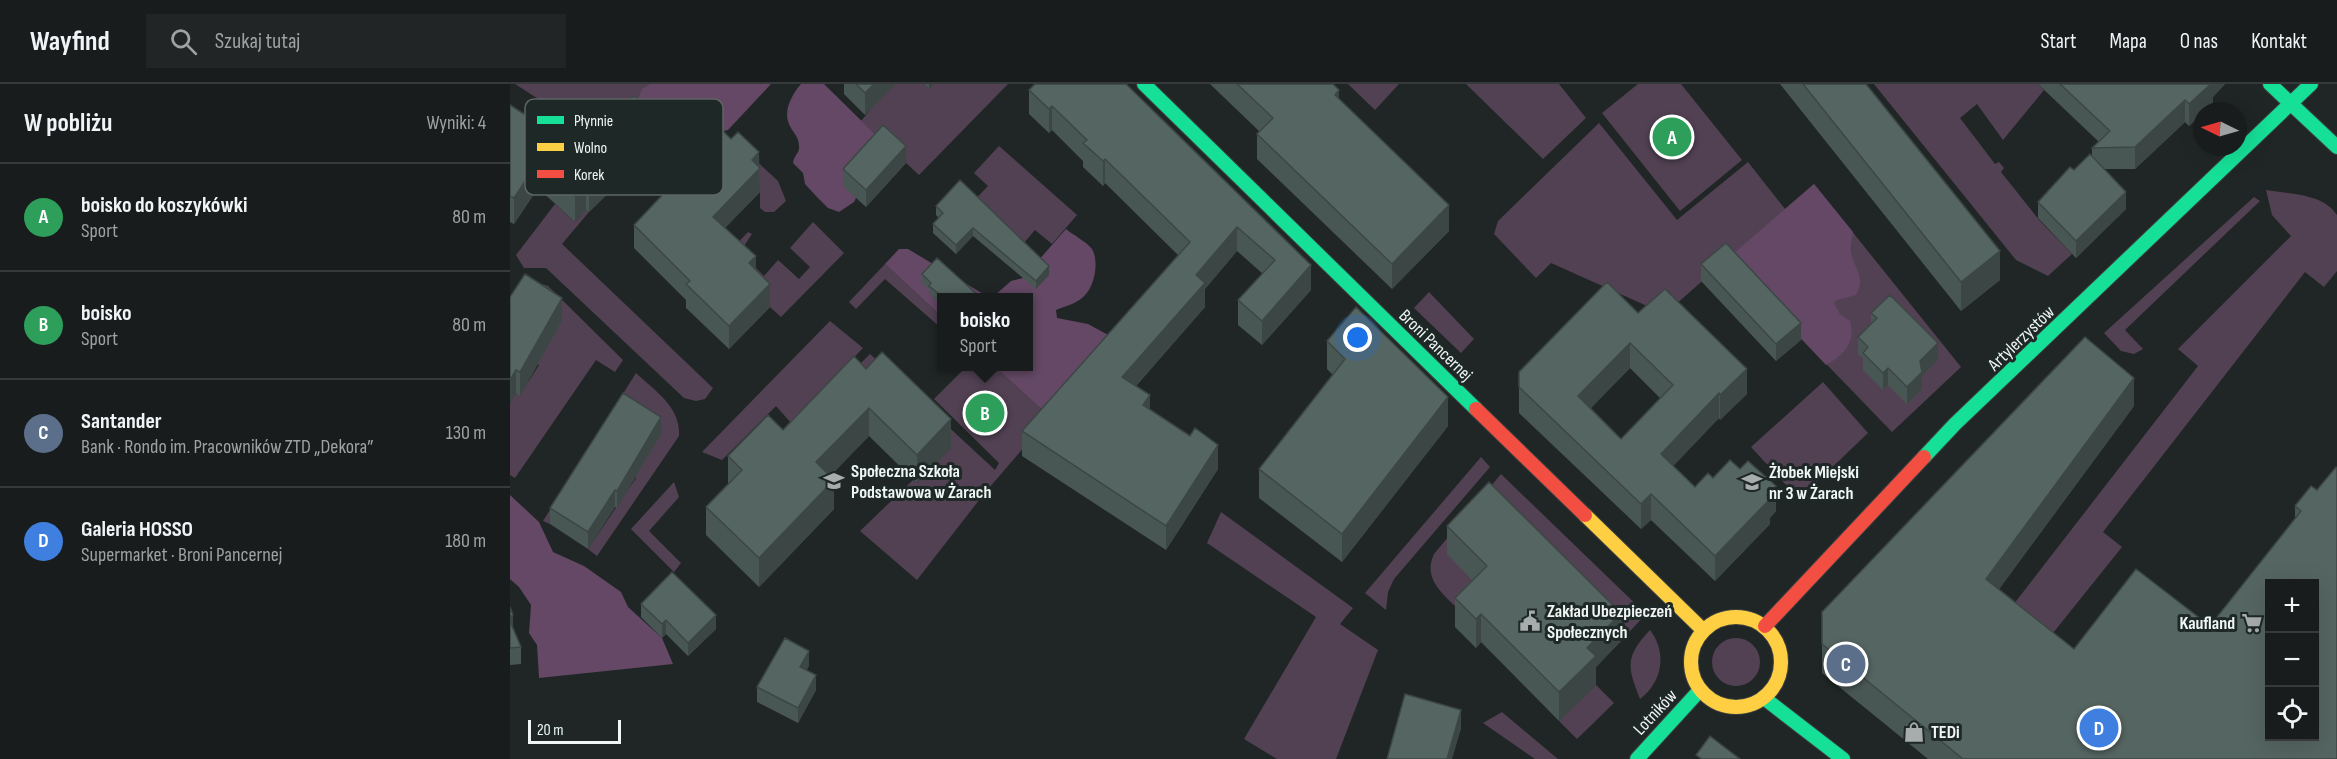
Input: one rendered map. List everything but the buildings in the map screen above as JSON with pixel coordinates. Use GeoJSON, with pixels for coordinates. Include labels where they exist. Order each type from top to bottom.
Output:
{"type":"FeatureCollection","features":[{"type":"Feature","properties":{"kind":"street","name":"Broni Pancernej"},"geometry":{"type":"LineString","coordinates":[[1144,84],[1703,630]]}},
{"type":"Feature","properties":{"kind":"street"},"geometry":{"type":"LineString","coordinates":[[2270,84],[2337,147]]}},
{"type":"Feature","properties":{"kind":"street","name":"Artylerzystów"},"geometry":{"type":"LineString","coordinates":[[1765,626],[1955,424],[2311,84]]}},
{"type":"Feature","properties":{"kind":"street"},"geometry":{"type":"LineString","coordinates":[[1726,617],[1753,619],[1765,626],[1776,642],[1782,661],[1780,674],[1764,698],[1739,707],[1725,706],[1711,700],[1701,690],[1691,666],[1691,653],[1703,630],[1726,617]]}},
{"type":"Feature","properties":{"kind":"street","name":"Lotników"},"geometry":{"type":"LineString","coordinates":[[1637,759],[1701,690]]}},
{"type":"Feature","properties":{"kind":"street"},"geometry":{"type":"LineString","coordinates":[[1764,698],[1843,759]]}},
{"type":"Feature","properties":{"kind":"shaded area"},"geometry":{"type":"Polygon","coordinates":[[[515,84],[650,84],[640,99],[538,99],[515,84]]]}},
{"type":"Feature","properties":{"kind":"shaded area"},"geometry":{"type":"Polygon","coordinates":[[[650,84],[771,84],[728,130],[723,131],[723,99],[638,99],[642,89],[650,84]]]}},
{"type":"Feature","properties":{"kind":"shaded area"},"geometry":{"type":"Polygon","coordinates":[[[801,84],[824,84],[883,142],[854,202],[839,212],[828,208],[816,196],[805,184],[803,173],[793,163],[799,150],[799,143],[789,124],[787,114],[794,93],[801,84]]]}},
{"type":"Feature","properties":{"kind":"shaded area"},"geometry":{"type":"Polygon","coordinates":[[[876,84],[924,84],[929,89],[933,84],[1008,84],[919,175],[861,121],[877,102],[876,84]]]}},
{"type":"Feature","properties":{"kind":"shaded area"},"geometry":{"type":"Polygon","coordinates":[[[1348,84],[1399,84],[1375,110],[1348,84]]]}},
{"type":"Feature","properties":{"kind":"shaded area"},"geometry":{"type":"Polygon","coordinates":[[[1466,84],[1559,84],[1586,118],[1543,159],[1466,84]]]}},
{"type":"Feature","properties":{"kind":"shaded area"},"geometry":{"type":"Polygon","coordinates":[[[1638,84],[1681,84],[1742,160],[1680,211],[1602,113],[1638,84]]]}},
{"type":"Feature","properties":{"kind":"shaded area"},"geometry":{"type":"Polygon","coordinates":[[[1874,84],[2038,84],[2044,90],[2003,140],[1977,104],[1960,118],[1995,164],[1999,162],[2004,168],[2001,172],[2040,221],[2072,254],[2048,276],[2016,260],[1874,84]]]}},
{"type":"Feature","properties":{"kind":"shaded area"},"geometry":{"type":"Polygon","coordinates":[[[1599,123],[1677,220],[1748,162],[1785,209],[1814,184],[1961,367],[1892,432],[1726,260],[1665,314],[1551,263],[1536,278],[1494,234],[1498,221],[1599,123]]]}},
{"type":"Feature","properties":{"kind":"shaded area"},"geometry":{"type":"Polygon","coordinates":[[[999,146],[1077,215],[1052,244],[1035,230],[1006,264],[963,212],[988,186],[974,173],[999,146]]]}},
{"type":"Feature","properties":{"kind":"shaded area"},"geometry":{"type":"Polygon","coordinates":[[[751,156],[778,181],[786,201],[774,212],[765,212],[760,208],[760,192],[751,156]]]}},
{"type":"Feature","properties":{"kind":"shaded area"},"geometry":{"type":"Polygon","coordinates":[[[1814,184],[1853,232],[1851,253],[1860,278],[1856,295],[1834,303],[1840,314],[1850,321],[1851,336],[1847,348],[1826,365],[1726,260],[1814,184]]]}},
{"type":"Feature","properties":{"kind":"shaded area"},"geometry":{"type":"Polygon","coordinates":[[[2266,190],[2314,198],[2331,208],[2337,215],[2337,271],[2324,287],[2305,272],[2103,532],[2122,547],[2049,638],[2010,609],[2198,366],[2178,349],[2291,236],[2272,215],[2266,190]]]}},
{"type":"Feature","properties":{"kind":"shaded area"},"geometry":{"type":"Polygon","coordinates":[[[2254,197],[2260,201],[2125,330],[2143,349],[2134,354],[2121,351],[2104,333],[2254,197]]]}},
{"type":"Feature","properties":{"kind":"shaded area"},"geometry":{"type":"Polygon","coordinates":[[[555,204],[575,222],[586,210],[589,212],[562,244],[713,388],[705,399],[696,401],[684,398],[546,268],[524,268],[516,255],[555,204]]]}},
{"type":"Feature","properties":{"kind":"shaded area"},"geometry":{"type":"Polygon","coordinates":[[[813,222],[844,253],[781,317],[770,307],[728,253],[748,232],[752,234],[740,252],[764,276],[778,260],[799,279],[810,267],[790,248],[813,222]]]}},
{"type":"Feature","properties":{"kind":"shaded area"},"geometry":{"type":"Polygon","coordinates":[[[1066,229],[1092,249],[1095,272],[1086,294],[1076,302],[1056,310],[1057,318],[1088,324],[1123,343],[1050,417],[999,371],[1033,371],[1033,293],[997,293],[1011,281],[1023,278],[1066,229]]]}},
{"type":"Feature","properties":{"kind":"shaded area"},"geometry":{"type":"Polygon","coordinates":[[[899,249],[908,249],[982,293],[937,293],[937,312],[885,264],[899,249]]]}},
{"type":"Feature","properties":{"kind":"shaded area"},"geometry":{"type":"Polygon","coordinates":[[[885,264],[937,312],[937,324],[885,279],[856,309],[849,302],[885,264]]]}},
{"type":"Feature","properties":{"kind":"shaded area"},"geometry":{"type":"Polygon","coordinates":[[[535,282],[548,286],[623,360],[615,372],[596,360],[515,478],[510,475],[510,403],[516,393],[520,395],[539,365],[536,363],[535,282]]]}},
{"type":"Feature","properties":{"kind":"shaded area"},"geometry":{"type":"Polygon","coordinates":[[[1429,292],[1474,339],[1461,353],[1414,308],[1429,292]]]}},
{"type":"Feature","properties":{"kind":"shaded area"},"geometry":{"type":"Polygon","coordinates":[[[830,321],[863,348],[791,423],[776,406],[722,460],[702,452],[830,321]]]}},
{"type":"Feature","properties":{"kind":"shaded area"},"geometry":{"type":"Polygon","coordinates":[[[870,354],[995,470],[999,463],[934,399],[962,371],[999,371],[1050,417],[983,495],[917,580],[860,531],[913,480],[917,483],[951,448],[882,380],[796,428],[870,354]]]}},
{"type":"Feature","properties":{"kind":"shaded area"},"geometry":{"type":"Polygon","coordinates":[[[636,373],[671,408],[679,426],[679,436],[597,556],[588,549],[636,478],[623,410],[550,524],[543,521],[636,373]]]}},
{"type":"Feature","properties":{"kind":"shaded area"},"geometry":{"type":"Polygon","coordinates":[[[1823,382],[1868,433],[1799,499],[1751,447],[1823,382]]]}},
{"type":"Feature","properties":{"kind":"shaded area"},"geometry":{"type":"Polygon","coordinates":[[[1481,457],[1490,467],[1394,579],[1388,592],[1386,610],[1365,593],[1481,457]]]}},
{"type":"Feature","properties":{"kind":"shaded area"},"geometry":{"type":"Polygon","coordinates":[[[1501,474],[1646,614],[1621,641],[1489,511],[1487,594],[1465,616],[1438,588],[1431,573],[1434,554],[1501,474]]]}},
{"type":"Feature","properties":{"kind":"shaded area"},"geometry":{"type":"Polygon","coordinates":[[[674,482],[679,497],[649,531],[681,563],[674,572],[631,529],[674,482]]]}},
{"type":"Feature","properties":{"kind":"shaded area"},"geometry":{"type":"Polygon","coordinates":[[[510,495],[539,522],[553,552],[584,566],[621,592],[628,607],[662,638],[673,664],[539,678],[537,645],[529,633],[531,605],[519,587],[510,579],[510,495]]]}},
{"type":"Feature","properties":{"kind":"shaded area"},"geometry":{"type":"Polygon","coordinates":[[[1221,512],[1353,608],[1340,624],[1378,650],[1336,759],[1277,759],[1244,739],[1316,617],[1207,543],[1221,512]]]}},
{"type":"Feature","properties":{"kind":"shaded area"},"geometry":{"type":"Polygon","coordinates":[[[1650,630],[1659,648],[1660,666],[1654,684],[1640,699],[1631,670],[1632,655],[1650,630]]]}},
{"type":"Feature","properties":{"kind":"shaded area"},"geometry":{"type":"Polygon","coordinates":[[[1736,638],[1753,645],[1760,662],[1753,679],[1736,686],[1719,679],[1712,662],[1719,645],[1736,638]]]}},
{"type":"Feature","properties":{"kind":"shaded area"},"geometry":{"type":"Polygon","coordinates":[[[1596,685],[1614,703],[1577,739],[1559,721],[1596,685]]]}},
{"type":"Feature","properties":{"kind":"shaded area"},"geometry":{"type":"Polygon","coordinates":[[[1502,712],[1558,759],[1535,759],[1483,723],[1502,712]]]}},
{"type":"Feature","properties":{"kind":"traffic: fast"},"geometry":{"type":"LineString","coordinates":[[1144,84],[1476,409]]}},
{"type":"Feature","properties":{"kind":"traffic: fast"},"geometry":{"type":"LineString","coordinates":[[2270,84],[2337,147]]}},
{"type":"Feature","properties":{"kind":"traffic: fast"},"geometry":{"type":"LineString","coordinates":[[1924,457],[1955,424],[2311,84]]}},
{"type":"Feature","properties":{"kind":"traffic: fast"},"geometry":{"type":"LineString","coordinates":[[1637,759],[1700,690]]}},
{"type":"Feature","properties":{"kind":"traffic: fast"},"geometry":{"type":"LineString","coordinates":[[1764,698],[1843,759]]}},
{"type":"Feature","properties":{"kind":"traffic: slow"},"geometry":{"type":"LineString","coordinates":[[1585,515],[1703,630]]}},
{"type":"Feature","properties":{"kind":"traffic: slow"},"geometry":{"type":"LineString","coordinates":[[1736,617],[1753,620],[1768,630],[1778,645],[1781,662],[1778,679],[1768,694],[1753,704],[1736,707],[1719,704],[1704,694],[1694,679],[1691,662],[1694,645],[1704,630],[1719,620],[1736,617]]}},
{"type":"Feature","properties":{"kind":"traffic: jam"},"geometry":{"type":"LineString","coordinates":[[1476,409],[1585,515]]}},
{"type":"Feature","properties":{"kind":"traffic: jam"},"geometry":{"type":"LineString","coordinates":[[1765,626],[1924,457]]}},
{"type":"Feature","properties":{"kind":"place","name":"boisko do koszykówki"},"geometry":{"type":"Point","coordinates":[1672,137]}},
{"type":"Feature","properties":{"kind":"place","name":"boisko"},"geometry":{"type":"Point","coordinates":[985,413]}},
{"type":"Feature","properties":{"kind":"place","name":"Społeczna Szkoła Podstawowa w Żarach"},"geometry":{"type":"Point","coordinates":[834,481]}},
{"type":"Feature","properties":{"kind":"place","name":"Żłobek Miejski nr 3 w Żarach"},"geometry":{"type":"Point","coordinates":[1752,482]}},
{"type":"Feature","properties":{"kind":"place","name":"Zakład Ubezpieczeń Społecznych"},"geometry":{"type":"Point","coordinates":[1530,621]}},
{"type":"Feature","properties":{"kind":"place","name":"Kaufland"},"geometry":{"type":"Point","coordinates":[2252,623]}},
{"type":"Feature","properties":{"kind":"place","name":"Santander"},"geometry":{"type":"Point","coordinates":[1846,664]}},
{"type":"Feature","properties":{"kind":"place","name":"Galeria HOSSO"},"geometry":{"type":"Point","coordinates":[2099,728]}},
{"type":"Feature","properties":{"kind":"place","name":"TEDi"},"geometry":{"type":"Point","coordinates":[1914,732]}}]}
